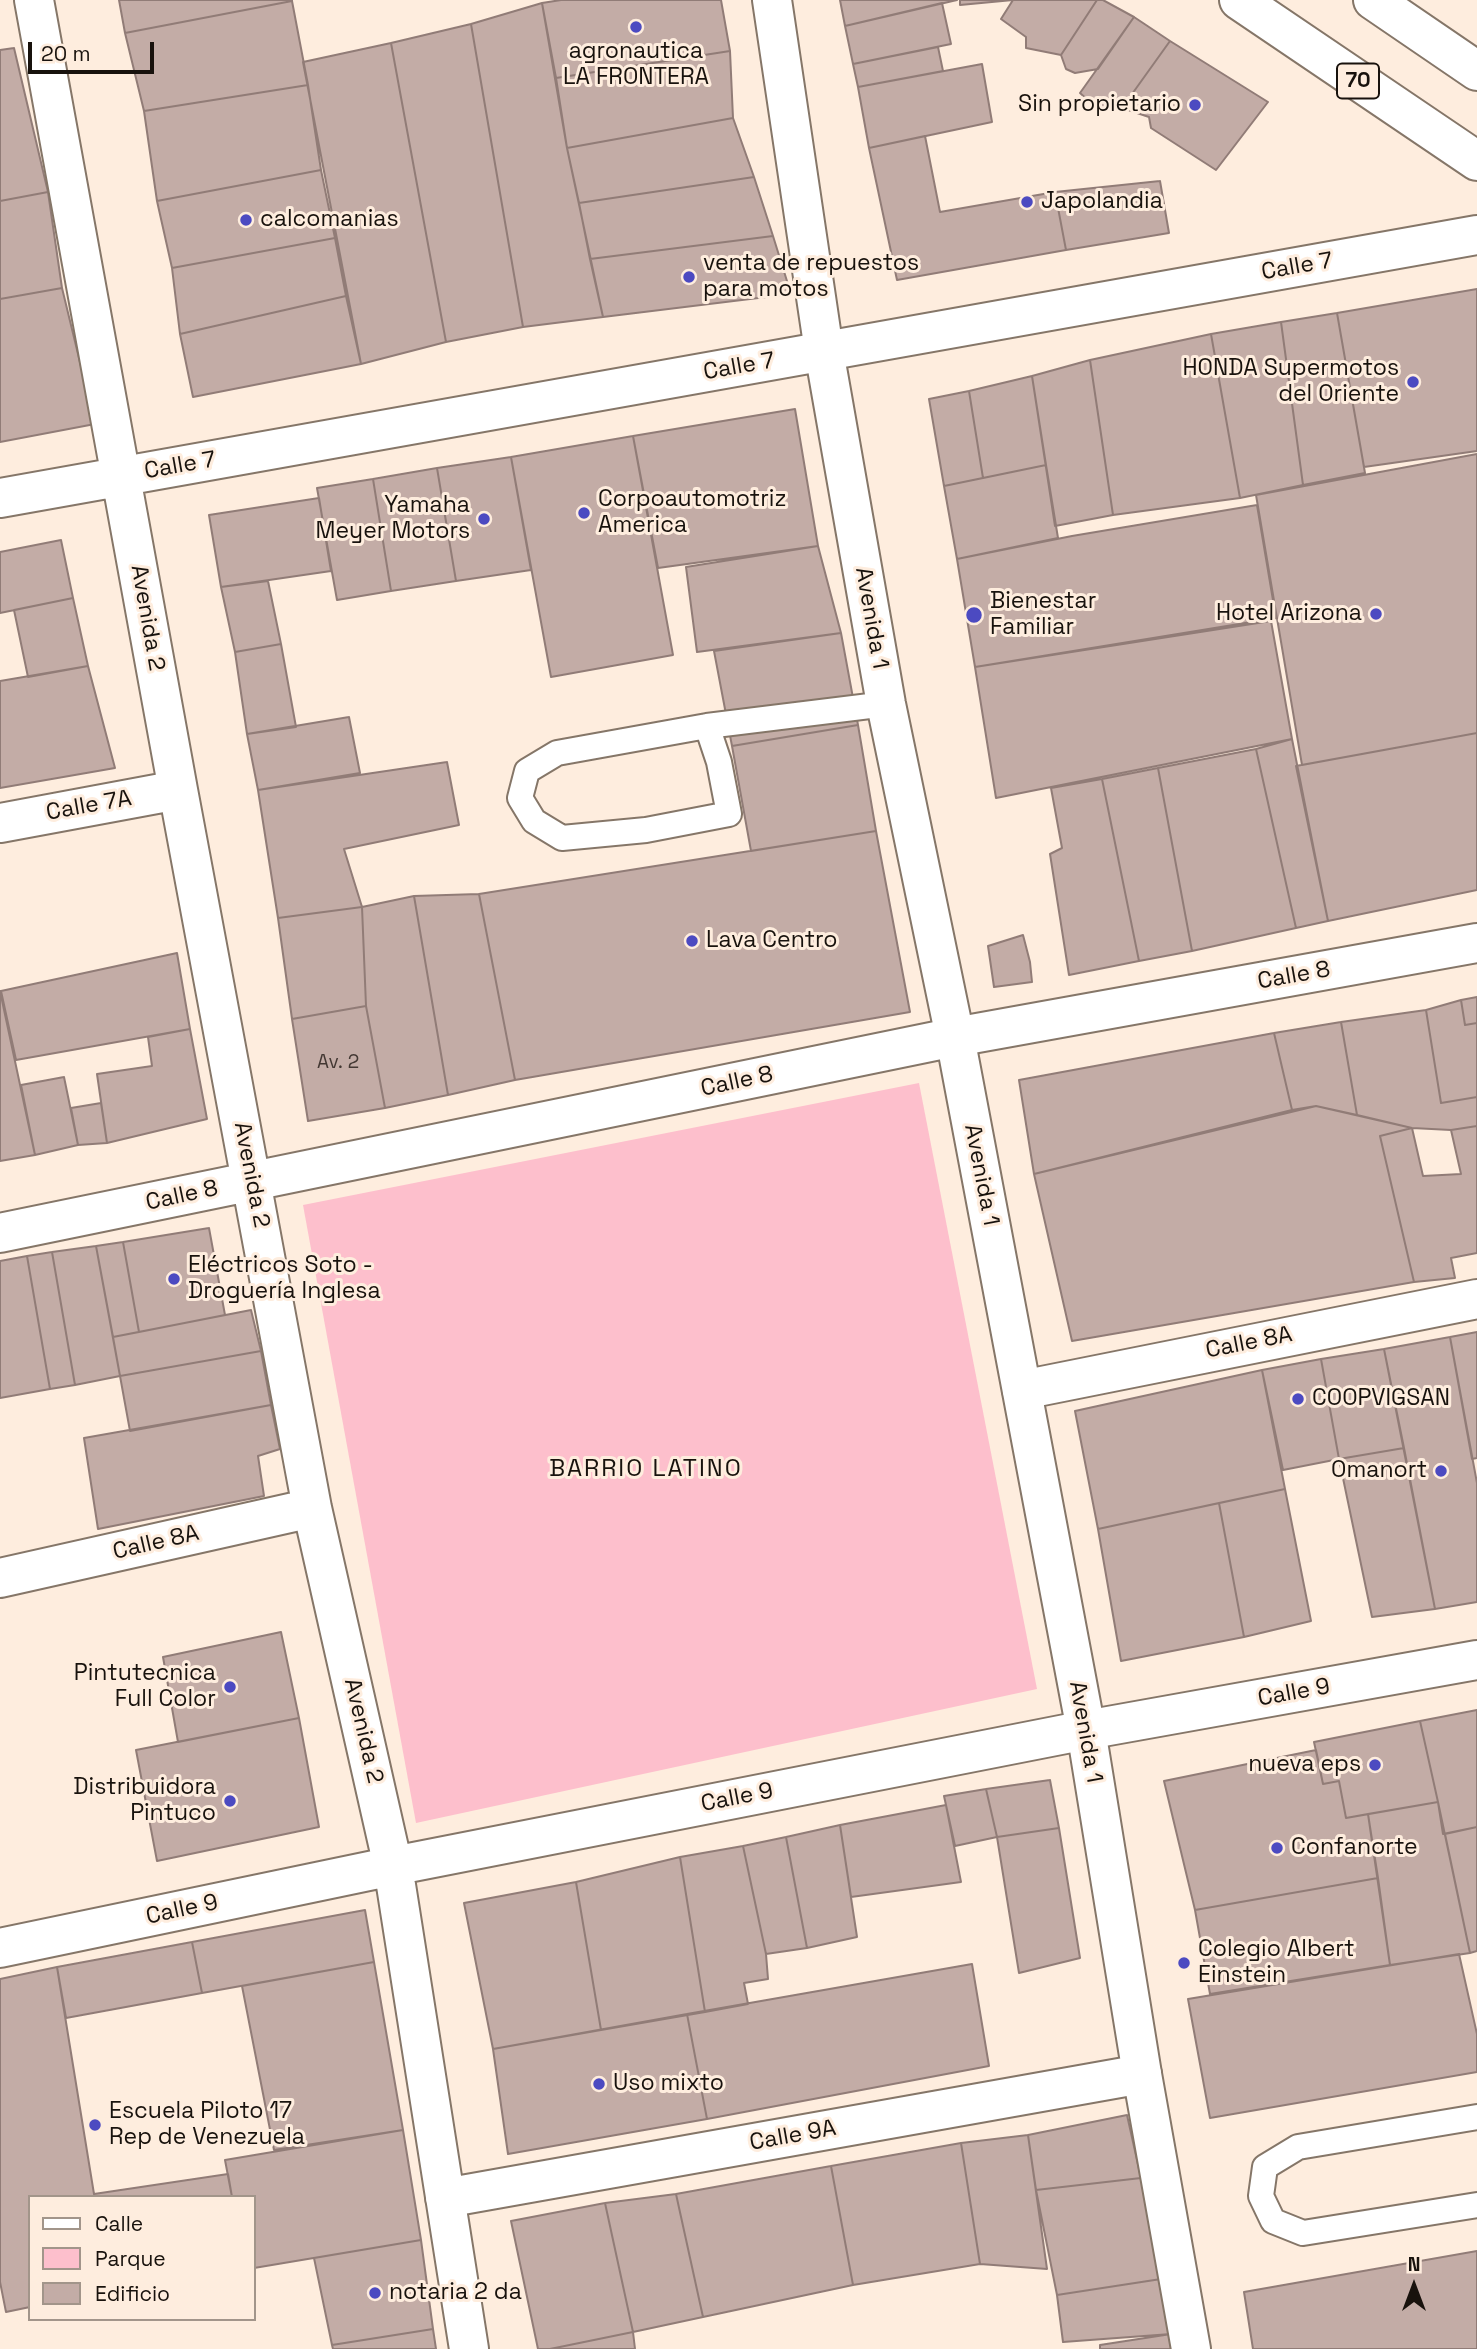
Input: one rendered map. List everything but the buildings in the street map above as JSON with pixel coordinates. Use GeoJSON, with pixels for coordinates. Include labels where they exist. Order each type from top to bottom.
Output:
{"type":"FeatureCollection","features":[{"type":"Feature","properties":{"kind":"street","name":"Avenida 2"},"geometry":{"type":"LineString","coordinates":[[34,0],[178,790],[313,1508],[393,1866],[469,2349]]}},
{"type":"Feature","properties":{"kind":"street","name":"Avenida 1"},"geometry":{"type":"LineString","coordinates":[[772,0],[824,351],[886,704],[955,1037],[1086,1730],[1142,2074],[1191,2349]]}},
{"type":"Feature","properties":{"kind":"street","name":"70"},"geometry":{"type":"LineString","coordinates":[[1239,0],[1477,161]]}},
{"type":"Feature","properties":{"kind":"street"},"geometry":{"type":"LineString","coordinates":[[1373,0],[1477,71]]}},
{"type":"Feature","properties":{"kind":"street","name":"Calle 7"},"geometry":{"type":"LineString","coordinates":[[0,498],[1477,235]]}},
{"type":"Feature","properties":{"kind":"street","name":"Calle 7A"},"geometry":{"type":"LineString","coordinates":[[0,823],[178,790]]}},
{"type":"Feature","properties":{"kind":"street","name":"Calle 8"},"geometry":{"type":"LineString","coordinates":[[0,1233],[955,1037],[1477,943]]}},
{"type":"Feature","properties":{"kind":"street","name":"Calle 8A"},"geometry":{"type":"LineString","coordinates":[[1022,1390],[1477,1298]]}},
{"type":"Feature","properties":{"kind":"street","name":"Calle 8A"},"geometry":{"type":"LineString","coordinates":[[0,1578],[313,1508]]}},
{"type":"Feature","properties":{"kind":"street","name":"Calle 9"},"geometry":{"type":"LineString","coordinates":[[0,1948],[393,1866],[1086,1730],[1477,1660]]}},
{"type":"Feature","properties":{"kind":"street","name":"Calle 9A"},"geometry":{"type":"LineString","coordinates":[[445,2198],[1142,2074]]}},
{"type":"Feature","properties":{"kind":"lane"},"geometry":{"type":"LineString","coordinates":[[707,726],[719,762],[729,814],[646,830],[562,838],[534,821],[520,798],[527,771],[557,753],[707,726],[886,704]]}},
{"type":"Feature","properties":{"kind":"lane"},"geometry":{"type":"LineString","coordinates":[[1477,2117],[1298,2147],[1265,2167],[1261,2196],[1273,2221],[1303,2233],[1477,2205]]}},
{"type":"Feature","properties":{"kind":"green space"},"geometry":{"type":"Polygon","coordinates":[[[919,1083],[1037,1689],[416,1823],[303,1205],[919,1083]]]}},
{"type":"Feature","properties":{"kind":"place","name":"agronautica LA FRONTERA"},"geometry":{"type":"Point","coordinates":[636,27]}},
{"type":"Feature","properties":{"kind":"place","name":"Sin propietario"},"geometry":{"type":"Point","coordinates":[1195,105]}},
{"type":"Feature","properties":{"kind":"place","name":"Japolandia"},"geometry":{"type":"Point","coordinates":[1027,202]}},
{"type":"Feature","properties":{"kind":"place","name":"calcomanias"},"geometry":{"type":"Point","coordinates":[246,220]}},
{"type":"Feature","properties":{"kind":"place","name":"venta de repuestos para motos"},"geometry":{"type":"Point","coordinates":[689,277]}},
{"type":"Feature","properties":{"kind":"place","name":"HONDA Supermotos del Oriente"},"geometry":{"type":"Point","coordinates":[1413,382]}},
{"type":"Feature","properties":{"kind":"place","name":"Corpoautomotriz America"},"geometry":{"type":"Point","coordinates":[584,513]}},
{"type":"Feature","properties":{"kind":"place","name":"Yamaha Meyer Motors"},"geometry":{"type":"Point","coordinates":[484,519]}},
{"type":"Feature","properties":{"kind":"place","name":"Hotel Arizona"},"geometry":{"type":"Point","coordinates":[1376,614]}},
{"type":"Feature","properties":{"kind":"place","name":"Bienestar Familiar"},"geometry":{"type":"Point","coordinates":[974,615]}},
{"type":"Feature","properties":{"kind":"place","name":"Lava Centro"},"geometry":{"type":"Point","coordinates":[692,941]}},
{"type":"Feature","properties":{"kind":"place","name":"Eléctricos Soto - Droguería Inglesa"},"geometry":{"type":"Point","coordinates":[174,1279]}},
{"type":"Feature","properties":{"kind":"place","name":"COOPVIGSAN"},"geometry":{"type":"Point","coordinates":[1298,1399]}},
{"type":"Feature","properties":{"kind":"place","name":"Omanort"},"geometry":{"type":"Point","coordinates":[1441,1471]}},
{"type":"Feature","properties":{"kind":"place","name":"Pintutecnica Full Color"},"geometry":{"type":"Point","coordinates":[230,1687]}},
{"type":"Feature","properties":{"kind":"place","name":"nueva eps"},"geometry":{"type":"Point","coordinates":[1375,1765]}},
{"type":"Feature","properties":{"kind":"place","name":"Distribuidora Pintuco"},"geometry":{"type":"Point","coordinates":[230,1801]}},
{"type":"Feature","properties":{"kind":"place","name":"Confanorte"},"geometry":{"type":"Point","coordinates":[1277,1848]}},
{"type":"Feature","properties":{"kind":"place","name":"Colegio Albert Einstein"},"geometry":{"type":"Point","coordinates":[1184,1963]}},
{"type":"Feature","properties":{"kind":"place","name":"Uso mixto"},"geometry":{"type":"Point","coordinates":[599,2084]}},
{"type":"Feature","properties":{"kind":"place","name":"Escuela Piloto 17 Rep de Venezuela"},"geometry":{"type":"Point","coordinates":[95,2125]}},
{"type":"Feature","properties":{"kind":"place","name":"notaria 2 da"},"geometry":{"type":"Point","coordinates":[375,2293]}},
{"type":"Feature","properties":{"kind":"district","name":"BARRIO LATINO"},"geometry":{"type":"Point","coordinates":[646,1469]}}]}
